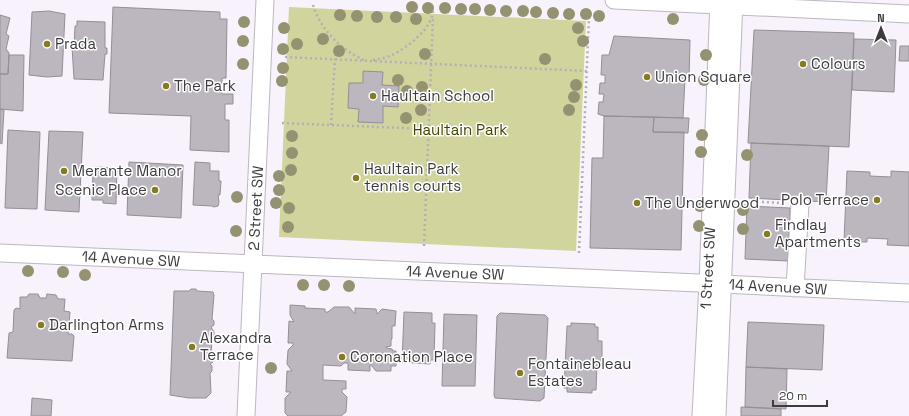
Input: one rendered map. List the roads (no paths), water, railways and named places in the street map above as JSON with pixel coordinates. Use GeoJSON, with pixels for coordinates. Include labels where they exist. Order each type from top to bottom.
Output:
{"type":"FeatureCollection","features":[{"type":"Feature","properties":{"kind":"street","name":"2 Street SW"},"geometry":{"type":"LineString","coordinates":[[246,416],[265,0]]}},
{"type":"Feature","properties":{"kind":"street"},"geometry":{"type":"LineString","coordinates":[[614,0],[726,3],[909,14]]}},
{"type":"Feature","properties":{"kind":"street","name":"1 Street SW"},"geometry":{"type":"LineString","coordinates":[[717,416],[715,284],[726,3]]}},
{"type":"Feature","properties":{"kind":"street"},"geometry":{"type":"LineString","coordinates":[[796,288],[800,204]]}},
{"type":"Feature","properties":{"kind":"street","name":"14 Avenue SW"},"geometry":{"type":"LineString","coordinates":[[0,253],[909,293]]}},
{"type":"Feature","properties":{"kind":"street","name":"1 Street SW"},"geometry":{"type":"LineString","coordinates":[[701,416],[715,284]]}},
{"type":"Feature","properties":{"kind":"place","name":"Prada"},"geometry":{"type":"Point","coordinates":[47,44]}},
{"type":"Feature","properties":{"kind":"place","name":"Colours"},"geometry":{"type":"Point","coordinates":[803,64]}},
{"type":"Feature","properties":{"kind":"place","name":"Union Square"},"geometry":{"type":"Point","coordinates":[647,77]}},
{"type":"Feature","properties":{"kind":"place","name":"The Park"},"geometry":{"type":"Point","coordinates":[166,86]}},
{"type":"Feature","properties":{"kind":"place","name":"Haultain School"},"geometry":{"type":"Point","coordinates":[373,96]}},
{"type":"Feature","properties":{"kind":"place","name":"Merante Manor"},"geometry":{"type":"Point","coordinates":[64,171]}},
{"type":"Feature","properties":{"kind":"place","name":"Haultain Park tennis courts"},"geometry":{"type":"Point","coordinates":[356,178]}},
{"type":"Feature","properties":{"kind":"place","name":"Scenic Place"},"geometry":{"type":"Point","coordinates":[155,190]}},
{"type":"Feature","properties":{"kind":"place","name":"Polo Terrace"},"geometry":{"type":"Point","coordinates":[877,200]}},
{"type":"Feature","properties":{"kind":"place","name":"The Underwood"},"geometry":{"type":"Point","coordinates":[637,203]}},
{"type":"Feature","properties":{"kind":"place","name":"Findlay Apartments"},"geometry":{"type":"Point","coordinates":[767,234]}},
{"type":"Feature","properties":{"kind":"place","name":"Darlington Arms"},"geometry":{"type":"Point","coordinates":[41,325]}},
{"type":"Feature","properties":{"kind":"place","name":"Alexandra Terrace"},"geometry":{"type":"Point","coordinates":[192,347]}},
{"type":"Feature","properties":{"kind":"place","name":"Coronation Place"},"geometry":{"type":"Point","coordinates":[342,357]}},
{"type":"Feature","properties":{"kind":"place","name":"Fontainebleau Estates"},"geometry":{"type":"Point","coordinates":[520,373]}},
{"type":"Feature","properties":{"kind":"park label","name":"Haultain Park"},"geometry":{"type":"Point","coordinates":[460,130]}}]}
